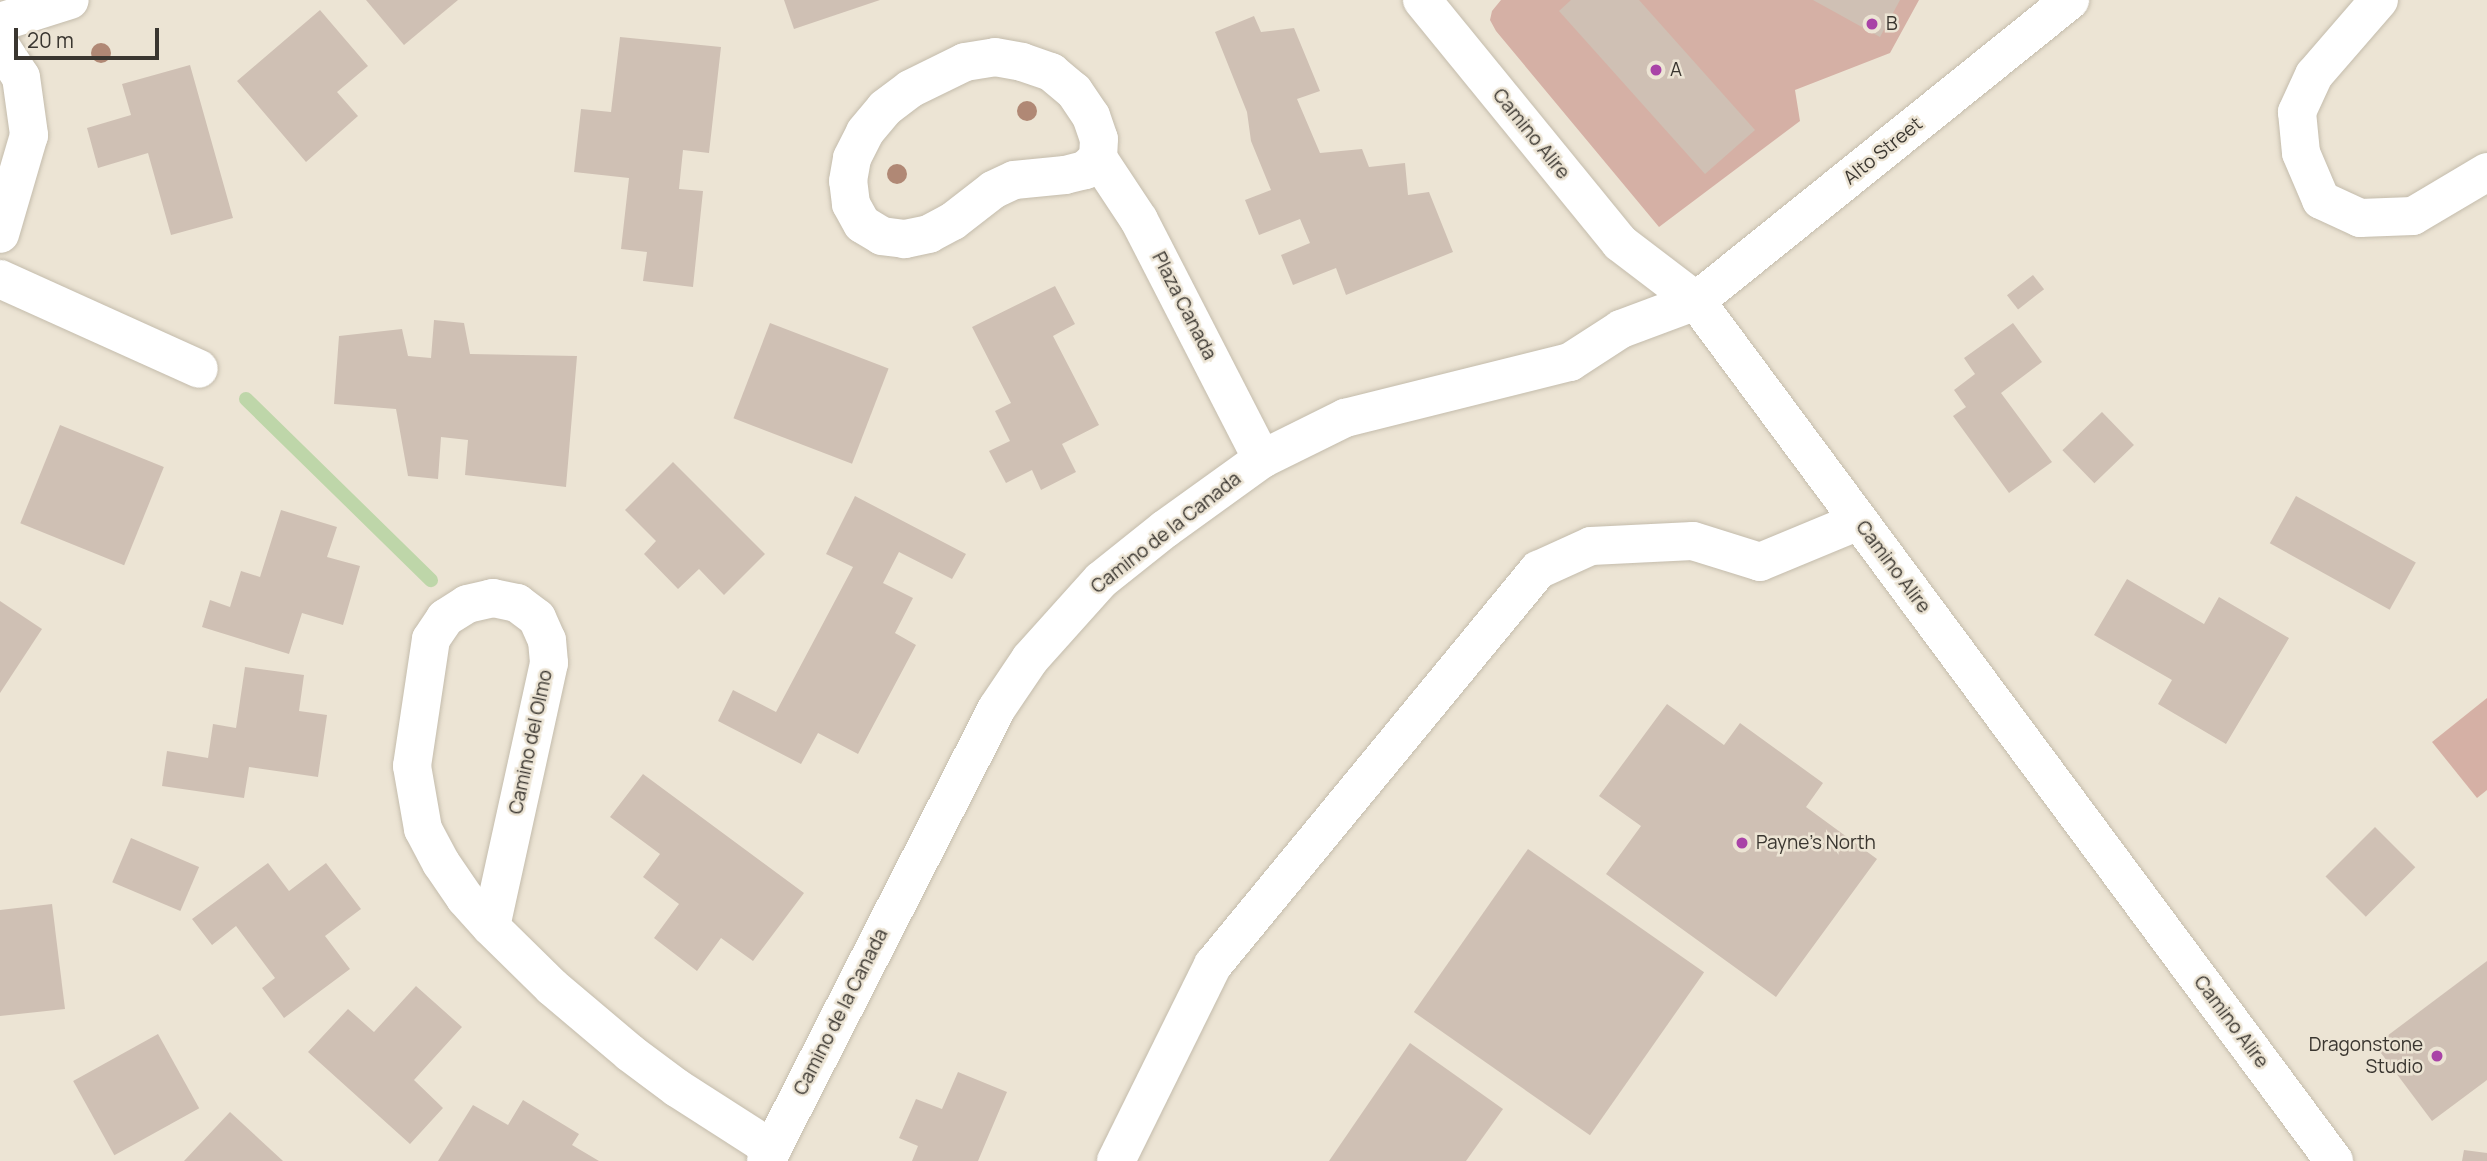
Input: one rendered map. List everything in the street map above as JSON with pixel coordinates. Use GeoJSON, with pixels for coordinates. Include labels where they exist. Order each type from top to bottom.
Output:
{"type":"FeatureCollection","features":[{"type":"Feature","properties":{"kind":"street"},"geometry":{"type":"LineString","coordinates":[[0,22],[70,0]]}},
{"type":"Feature","properties":{"kind":"street","name":"Camino Alire"},"geometry":{"type":"LineString","coordinates":[[1422,0],[1620,243],[1696,301],[2334,1161]]}},
{"type":"Feature","properties":{"kind":"street","name":"Alto Street"},"geometry":{"type":"LineString","coordinates":[[1696,301],[2070,0]]}},
{"type":"Feature","properties":{"kind":"street"},"geometry":{"type":"LineString","coordinates":[[2379,0],[2314,75],[2297,112],[2301,153],[2321,200],[2360,218],[2413,216],[2487,172]]}},
{"type":"Feature","properties":{"kind":"street"},"geometry":{"type":"LineString","coordinates":[[0,44],[21,77],[29,135],[4,188],[0,234]]}},
{"type":"Feature","properties":{"kind":"street","name":"Plaza Canada"},"geometry":{"type":"LineString","coordinates":[[1098,158],[1085,170],[1065,175],[1014,180],[993,190],[953,221],[929,234],[905,239],[881,236],[862,224],[851,204],[848,181],[852,158],[865,132],[885,108],[936,74],[965,62],[995,58],[1022,62],[1051,72],[1074,91],[1091,116],[1099,139],[1098,158],[1139,220],[1262,459]]}},
{"type":"Feature","properties":{"kind":"street"},"geometry":{"type":"LineString","coordinates":[[0,279],[199,369]]}},
{"type":"Feature","properties":{"kind":"street","name":"Camino de la Canada"},"geometry":{"type":"LineString","coordinates":[[769,1155],[968,759],[997,708],[1030,659],[1101,580],[1165,528],[1262,459],[1345,418],[1570,362],[1621,328],[1696,301]]}},
{"type":"Feature","properties":{"kind":"street"},"geometry":{"type":"LineString","coordinates":[[1116,1161],[1213,965],[1538,570],[1591,546],[1693,541],[1760,562],[1859,521]]}},
{"type":"Feature","properties":{"kind":"street","name":"Camino del Olmo"},"geometry":{"type":"LineString","coordinates":[[491,927],[548,663],[547,640],[537,618],[517,603],[493,598],[467,604],[445,618],[431,639],[412,766],[424,830],[459,889],[491,927],[552,987],[630,1053],[769,1155]]}},
{"type":"Feature","properties":{"kind":"shaded area"},"geometry":{"type":"Polygon","coordinates":[[[1501,0],[1919,0],[1890,53],[1795,90],[1800,121],[1659,227],[1496,31],[1490,20],[1492,11],[1501,0]]]}},
{"type":"Feature","properties":{"kind":"shaded area"},"geometry":{"type":"Polygon","coordinates":[[[2487,698],[2487,790],[2477,798],[2432,742],[2487,698]]]}},
{"type":"Feature","properties":{"kind":"building"},"geometry":{"type":"Polygon","coordinates":[[[366,0],[458,0],[404,45],[366,0]]]}},
{"type":"Feature","properties":{"kind":"building"},"geometry":{"type":"Polygon","coordinates":[[[784,0],[880,0],[794,29],[784,0]]]}},
{"type":"Feature","properties":{"kind":"building","name":"A"},"geometry":{"type":"Polygon","coordinates":[[[1571,0],[1639,0],[1755,130],[1705,174],[1559,11],[1571,0]]]}},
{"type":"Feature","properties":{"kind":"building","name":"B"},"geometry":{"type":"Polygon","coordinates":[[[1813,0],[1900,0],[1880,37],[1813,0]]]}},
{"type":"Feature","properties":{"kind":"building"},"geometry":{"type":"Polygon","coordinates":[[[320,10],[368,66],[337,92],[358,116],[306,162],[237,81],[320,10]]]}},
{"type":"Feature","properties":{"kind":"building"},"geometry":{"type":"Polygon","coordinates":[[[1254,16],[1261,32],[1294,28],[1320,91],[1297,99],[1320,153],[1362,149],[1369,167],[1405,163],[1408,195],[1429,192],[1453,252],[1346,295],[1336,268],[1293,285],[1281,255],[1310,243],[1300,219],[1259,235],[1245,200],[1271,190],[1251,141],[1247,112],[1215,32],[1254,16]]]}},
{"type":"Feature","properties":{"kind":"building"},"geometry":{"type":"Polygon","coordinates":[[[620,37],[721,47],[709,153],[683,150],[679,189],[703,191],[693,287],[643,281],[647,252],[621,249],[629,178],[574,172],[581,109],[611,112],[620,37]]]}},
{"type":"Feature","properties":{"kind":"building"},"geometry":{"type":"Polygon","coordinates":[[[190,65],[233,218],[171,235],[148,153],[98,168],[87,128],[131,115],[122,84],[190,65]]]}},
{"type":"Feature","properties":{"kind":"building"},"geometry":{"type":"Polygon","coordinates":[[[2033,275],[2044,289],[2018,310],[2007,295],[2033,275]]]}},
{"type":"Feature","properties":{"kind":"building"},"geometry":{"type":"Polygon","coordinates":[[[1055,286],[1075,324],[1053,336],[1099,425],[1062,444],[1076,472],[1041,490],[1032,470],[1006,483],[989,451],[1010,441],[995,411],[1011,403],[972,327],[1055,286]]]}},
{"type":"Feature","properties":{"kind":"building"},"geometry":{"type":"Polygon","coordinates":[[[434,320],[464,323],[470,354],[577,356],[566,487],[465,475],[468,440],[441,437],[438,479],[408,476],[396,409],[334,404],[339,336],[402,329],[408,356],[431,358],[434,320]]]}},
{"type":"Feature","properties":{"kind":"building"},"geometry":{"type":"Polygon","coordinates":[[[770,323],[889,369],[852,464],[733,418],[770,323]]]}},
{"type":"Feature","properties":{"kind":"building"},"geometry":{"type":"Polygon","coordinates":[[[2013,323],[2042,362],[2001,393],[2052,462],[2009,493],[1953,416],[1966,407],[1954,390],[1975,374],[1964,358],[2013,323]]]}},
{"type":"Feature","properties":{"kind":"building"},"geometry":{"type":"Polygon","coordinates":[[[2102,412],[2134,445],[2094,483],[2062,450],[2102,412]]]}},
{"type":"Feature","properties":{"kind":"building"},"geometry":{"type":"Polygon","coordinates":[[[60,425],[164,467],[124,565],[20,523],[60,425]]]}},
{"type":"Feature","properties":{"kind":"building"},"geometry":{"type":"Polygon","coordinates":[[[673,462],[765,554],[724,595],[699,569],[678,589],[644,554],[656,541],[625,510],[673,462]]]}},
{"type":"Feature","properties":{"kind":"building"},"geometry":{"type":"Polygon","coordinates":[[[855,496],[966,554],[952,579],[899,552],[883,583],[913,598],[895,633],[916,645],[858,754],[818,733],[801,764],[718,721],[733,690],[776,712],[853,567],[826,554],[855,496]]]}},
{"type":"Feature","properties":{"kind":"building"},"geometry":{"type":"Polygon","coordinates":[[[2296,496],[2416,562],[2390,610],[2270,543],[2296,496]]]}},
{"type":"Feature","properties":{"kind":"building"},"geometry":{"type":"Polygon","coordinates":[[[281,510],[337,527],[327,557],[360,566],[343,625],[302,613],[289,654],[202,627],[210,600],[230,607],[241,571],[260,577],[281,510]]]}},
{"type":"Feature","properties":{"kind":"building"},"geometry":{"type":"Polygon","coordinates":[[[2127,579],[2204,624],[2219,597],[2289,638],[2226,744],[2158,704],[2172,680],[2094,635],[2127,579]]]}},
{"type":"Feature","properties":{"kind":"building"},"geometry":{"type":"Polygon","coordinates":[[[0,601],[42,629],[0,693],[0,601]]]}},
{"type":"Feature","properties":{"kind":"building"},"geometry":{"type":"Polygon","coordinates":[[[245,667],[304,675],[299,711],[327,715],[318,777],[249,767],[244,798],[162,786],[167,751],[208,758],[213,724],[236,728],[245,667]]]}},
{"type":"Feature","properties":{"kind":"building","name":"Payne’s North"},"geometry":{"type":"Polygon","coordinates":[[[1667,704],[1724,745],[1740,723],[1823,783],[1806,807],[1877,859],[1776,997],[1606,874],[1641,826],[1599,796],[1667,704]]]}},
{"type":"Feature","properties":{"kind":"building"},"geometry":{"type":"Polygon","coordinates":[[[643,774],[804,893],[753,961],[721,938],[697,971],[654,938],[679,904],[643,877],[660,854],[610,817],[643,774]]]}},
{"type":"Feature","properties":{"kind":"building"},"geometry":{"type":"Polygon","coordinates":[[[2375,827],[2415,867],[2366,917],[2326,876],[2375,827]]]}},
{"type":"Feature","properties":{"kind":"building"},"geometry":{"type":"Polygon","coordinates":[[[131,838],[199,867],[180,911],[112,882],[131,838]]]}},
{"type":"Feature","properties":{"kind":"building"},"geometry":{"type":"Polygon","coordinates":[[[1528,849],[1704,972],[1590,1135],[1414,1012],[1528,849]]]}},
{"type":"Feature","properties":{"kind":"building"},"geometry":{"type":"Polygon","coordinates":[[[268,863],[289,891],[326,863],[361,909],[325,936],[350,969],[284,1018],[262,988],[275,978],[236,926],[212,945],[192,919],[268,863]]]}},
{"type":"Feature","properties":{"kind":"building"},"geometry":{"type":"Polygon","coordinates":[[[52,904],[65,1009],[0,1016],[0,910],[52,904]]]}},
{"type":"Feature","properties":{"kind":"building"},"geometry":{"type":"Polygon","coordinates":[[[2487,961],[2487,1080],[2432,1121],[2375,1045],[2487,961]]]}},
{"type":"Feature","properties":{"kind":"building"},"geometry":{"type":"Polygon","coordinates":[[[416,986],[462,1027],[414,1080],[443,1108],[410,1144],[308,1052],[348,1009],[374,1032],[416,986]]]}},
{"type":"Feature","properties":{"kind":"building"},"geometry":{"type":"Polygon","coordinates":[[[158,1034],[199,1108],[114,1155],[73,1081],[158,1034]]]}},
{"type":"Feature","properties":{"kind":"building"},"geometry":{"type":"Polygon","coordinates":[[[1410,1043],[1503,1109],[1466,1161],[1329,1161],[1410,1043]]]}},
{"type":"Feature","properties":{"kind":"building"},"geometry":{"type":"Polygon","coordinates":[[[958,1072],[1007,1092],[978,1161],[912,1161],[918,1146],[899,1138],[916,1099],[942,1109],[958,1072]]]}},
{"type":"Feature","properties":{"kind":"building"},"geometry":{"type":"Polygon","coordinates":[[[523,1100],[579,1134],[572,1145],[599,1161],[438,1161],[473,1105],[508,1125],[523,1100]]]}},
{"type":"Feature","properties":{"kind":"building"},"geometry":{"type":"Polygon","coordinates":[[[230,1112],[283,1161],[184,1161],[230,1112]]]}},
{"type":"Feature","properties":{"kind":"building"},"geometry":{"type":"Polygon","coordinates":[[[2464,1150],[2487,1153],[2487,1161],[2462,1161],[2464,1150]]]}},
{"type":"Feature","properties":{"kind":"waterway"},"geometry":{"type":"LineString","coordinates":[[246,399],[431,580]]}},
{"type":"Feature","properties":{"kind":"place","name":"B"},"geometry":{"type":"Point","coordinates":[1872,24]}},
{"type":"Feature","properties":{"kind":"place","name":"A"},"geometry":{"type":"Point","coordinates":[1656,70]}},
{"type":"Feature","properties":{"kind":"place","name":"Payne’s North"},"geometry":{"type":"Point","coordinates":[1742,843]}},
{"type":"Feature","properties":{"kind":"place","name":"Dragonstone Studio"},"geometry":{"type":"Point","coordinates":[2437,1056]}}]}
